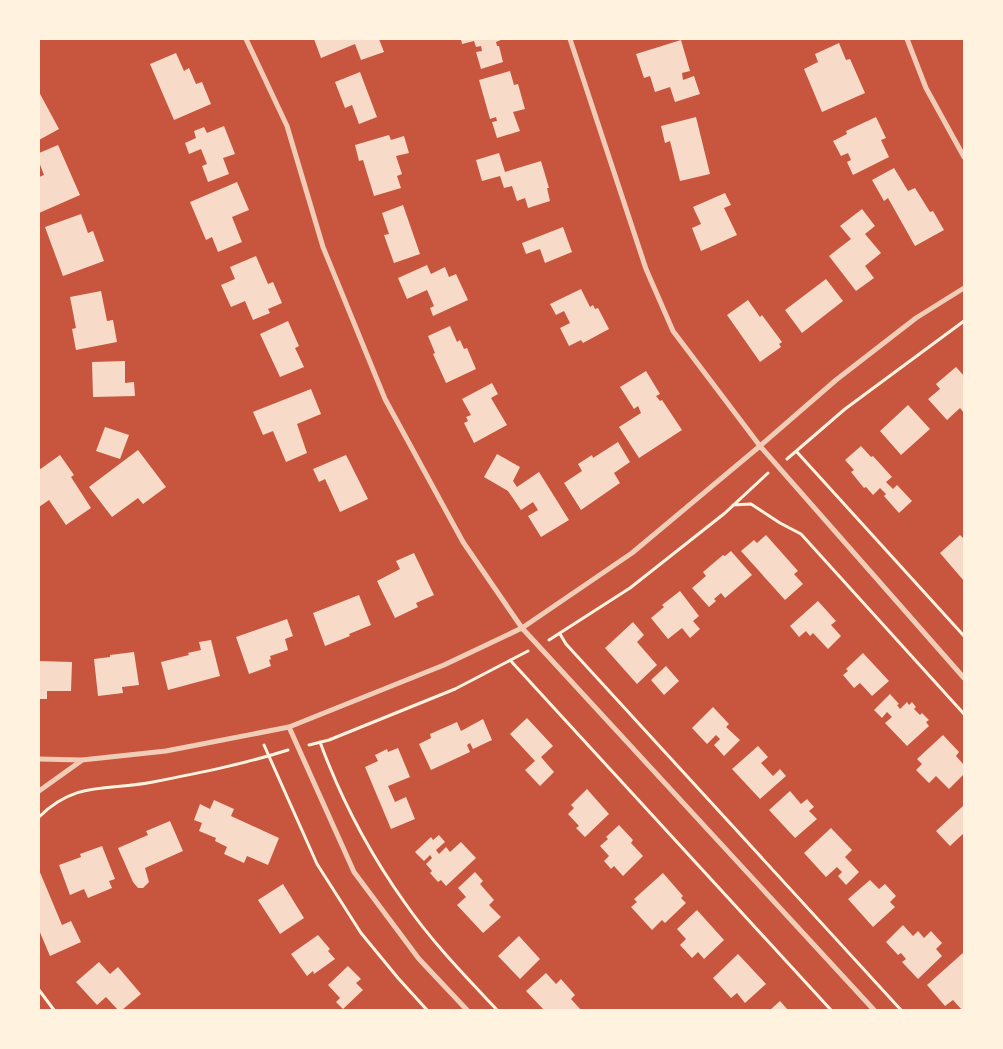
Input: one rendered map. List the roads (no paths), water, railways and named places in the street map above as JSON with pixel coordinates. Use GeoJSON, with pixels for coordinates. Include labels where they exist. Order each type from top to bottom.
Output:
{"type":"FeatureCollection","features":[{"type":"Feature","properties":{"kind":"street"},"geometry":{"type":"LineString","coordinates":[[246,39],[287,126],[323,248],[385,399],[463,542],[522,628],[874,1010]]}},
{"type":"Feature","properties":{"kind":"street"},"geometry":{"type":"LineString","coordinates":[[570,39],[646,269],[673,331],[760,446],[964,678]]}},
{"type":"Feature","properties":{"kind":"street"},"geometry":{"type":"LineString","coordinates":[[907,39],[926,88],[964,157]]}},
{"type":"Feature","properties":{"kind":"street"},"geometry":{"type":"LineString","coordinates":[[39,759],[82,760],[166,752],[289,728],[444,665],[522,628],[632,553],[836,380],[916,318],[964,288]]}},
{"type":"Feature","properties":{"kind":"street"},"geometry":{"type":"LineString","coordinates":[[289,728],[354,872],[419,959],[467,1010]]}},
{"type":"Feature","properties":{"kind":"street"},"geometry":{"type":"LineString","coordinates":[[39,791],[82,760]]}}]}
